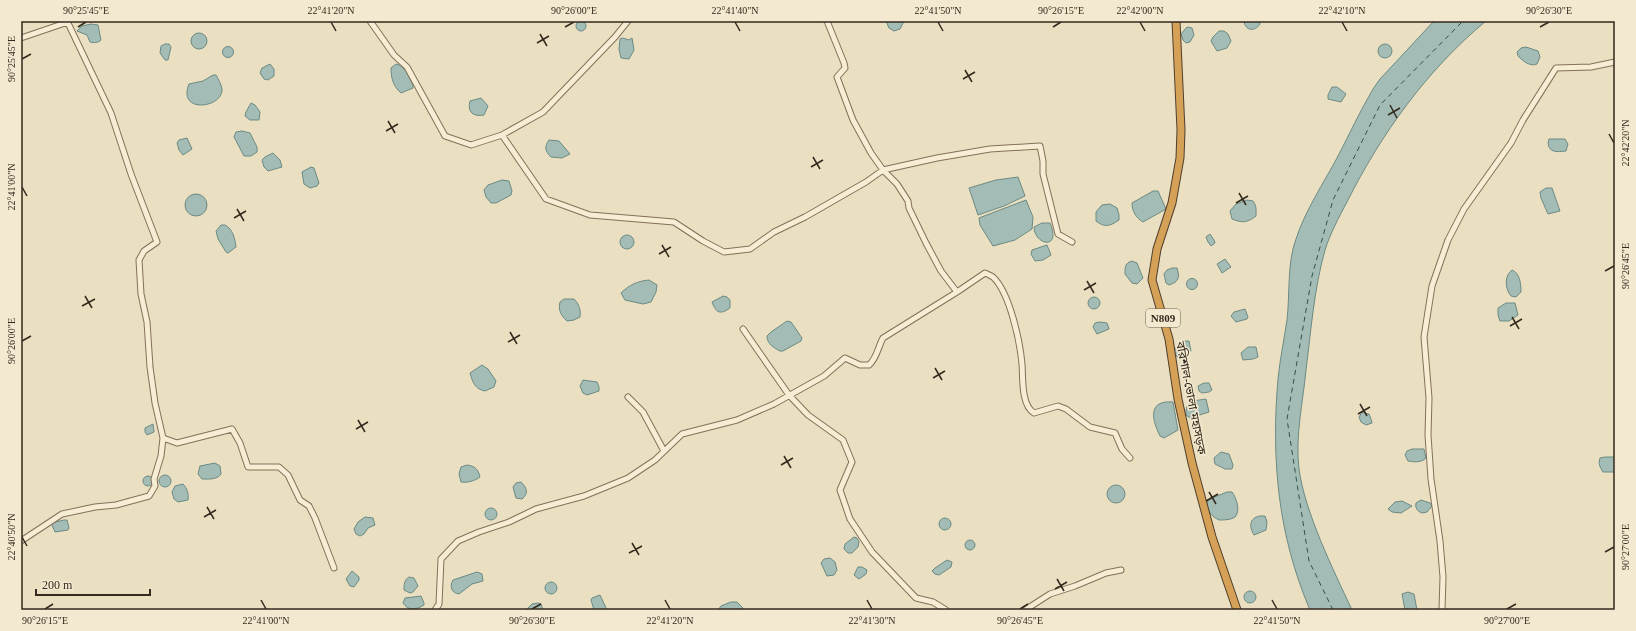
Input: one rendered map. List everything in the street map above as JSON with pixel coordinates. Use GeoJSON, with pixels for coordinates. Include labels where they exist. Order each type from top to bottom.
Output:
{"type":"FeatureCollection","features":[{"type":"Feature","properties":{"kind":"highway","name":"বরিশাল-ভোলা মহাসড়ক"},"geometry":{"type":"LineString","coordinates":[[1176,21],[1181,130],[1180,158],[1172,203],[1157,249],[1152,280],[1169,339],[1178,399],[1192,463],[1212,537],[1237,610]]}},
{"type":"Feature","properties":{"kind":"street"},"geometry":{"type":"LineString","coordinates":[[370,21],[394,54],[407,68],[445,136],[471,145],[502,135],[543,112],[628,21]]}},
{"type":"Feature","properties":{"kind":"street"},"geometry":{"type":"LineString","coordinates":[[827,21],[845,68],[837,77],[838,82],[858,130],[883,170],[897,184],[908,201],[926,243],[941,271],[957,292]]}},
{"type":"Feature","properties":{"kind":"street"},"geometry":{"type":"LineString","coordinates":[[21,38],[67,22],[111,113],[131,174],[158,242],[144,251],[139,260],[142,294],[147,322],[153,389],[163,438],[161,456],[154,479],[155,486],[149,496],[116,505],[95,507],[62,514],[51,519],[44,526],[21,541]]}},
{"type":"Feature","properties":{"kind":"street"},"geometry":{"type":"LineString","coordinates":[[1442,610],[1443,577],[1428,435],[1428,398],[1424,337],[1432,286],[1448,240],[1464,209],[1511,143],[1523,120],[1556,68],[1591,67],[1615,62]]}},
{"type":"Feature","properties":{"kind":"street"},"geometry":{"type":"LineString","coordinates":[[502,135],[546,199],[590,215],[674,222],[703,241],[724,252],[750,249],[774,232],[805,217],[866,182],[883,170],[937,158],[990,149],[1040,146],[1043,161],[1043,174],[1058,234],[1072,242]]}},
{"type":"Feature","properties":{"kind":"street"},"geometry":{"type":"LineString","coordinates":[[435,610],[439,604],[441,559],[458,541],[509,522],[536,509],[584,496],[622,480],[643,469],[682,434],[737,420],[774,404],[824,376],[845,358],[860,365],[869,365],[875,360],[877,347],[883,338],[985,273],[994,278],[1011,308],[1022,364],[1024,392],[1030,410],[1034,413],[1058,406],[1066,409],[1090,427],[1115,433],[1122,449],[1130,458]]}},
{"type":"Feature","properties":{"kind":"street"},"geometry":{"type":"LineString","coordinates":[[743,329],[789,395],[808,415],[843,440],[852,462],[840,490],[850,519],[872,552],[916,598],[933,602],[946,610]]}},
{"type":"Feature","properties":{"kind":"street"},"geometry":{"type":"LineString","coordinates":[[628,397],[643,412],[664,451]]}},
{"type":"Feature","properties":{"kind":"street"},"geometry":{"type":"LineString","coordinates":[[163,438],[177,444],[232,429],[240,443],[248,467],[279,467],[288,475],[300,500],[310,506],[316,518],[334,568]]}},
{"type":"Feature","properties":{"kind":"street"},"geometry":{"type":"LineString","coordinates":[[1025,610],[1050,594],[1075,586],[1106,573],[1121,570]]}},
{"type":"Feature","properties":{"kind":"water"},"geometry":{"type":"Polygon","coordinates":[[[579,21],[583,21],[586,26],[583,31],[579,31],[576,28],[576,24],[579,21]]]}},
{"type":"Feature","properties":{"kind":"water"},"geometry":{"type":"Polygon","coordinates":[[[886,21],[904,21],[900,29],[894,31],[889,28],[886,21]]]}},
{"type":"Feature","properties":{"kind":"water"},"geometry":{"type":"Polygon","coordinates":[[[1244,21],[1259,21],[1260,24],[1256,28],[1250,29],[1246,27],[1244,21]]]}},
{"type":"Feature","properties":{"kind":"water"},"geometry":{"type":"Polygon","coordinates":[[[1434,21],[1486,21],[1444,60],[1407,104],[1390,128],[1360,177],[1338,220],[1327,244],[1321,265],[1313,310],[1300,419],[1298,444],[1299,469],[1302,486],[1313,522],[1328,559],[1352,610],[1310,610],[1299,582],[1284,525],[1279,497],[1277,468],[1276,409],[1278,379],[1287,320],[1290,268],[1293,248],[1309,208],[1373,89],[1380,79],[1434,21]]]}},
{"type":"Feature","properties":{"kind":"water"},"geometry":{"type":"Polygon","coordinates":[[[91,24],[98,25],[101,40],[99,42],[90,42],[87,35],[77,31],[82,26],[91,24]]]}},
{"type":"Feature","properties":{"kind":"water"},"geometry":{"type":"Polygon","coordinates":[[[1187,27],[1192,28],[1194,35],[1190,42],[1186,43],[1181,34],[1187,27]]]}},
{"type":"Feature","properties":{"kind":"water"},"geometry":{"type":"Polygon","coordinates":[[[1219,31],[1224,31],[1228,34],[1231,41],[1227,48],[1217,51],[1211,41],[1219,31]]]}},
{"type":"Feature","properties":{"kind":"water"},"geometry":{"type":"Polygon","coordinates":[[[199,33],[205,35],[207,41],[205,47],[199,49],[193,47],[191,41],[193,35],[199,33]]]}},
{"type":"Feature","properties":{"kind":"water"},"geometry":{"type":"Polygon","coordinates":[[[623,38],[629,40],[632,38],[634,50],[629,59],[621,58],[619,49],[620,39],[623,38]]]}},
{"type":"Feature","properties":{"kind":"water"},"geometry":{"type":"Polygon","coordinates":[[[169,44],[171,47],[168,60],[165,60],[160,53],[161,46],[169,44]]]}},
{"type":"Feature","properties":{"kind":"water"},"geometry":{"type":"Polygon","coordinates":[[[1385,44],[1390,46],[1392,51],[1390,56],[1385,58],[1380,56],[1378,51],[1380,46],[1385,44]]]}},
{"type":"Feature","properties":{"kind":"water"},"geometry":{"type":"Polygon","coordinates":[[[226,47],[230,47],[232,48],[232,56],[226,57],[223,54],[223,50],[226,47]]]}},
{"type":"Feature","properties":{"kind":"water"},"geometry":{"type":"Polygon","coordinates":[[[1526,47],[1538,51],[1540,57],[1537,64],[1532,65],[1524,62],[1518,56],[1517,52],[1521,48],[1526,47]]]}},
{"type":"Feature","properties":{"kind":"water"},"geometry":{"type":"Polygon","coordinates":[[[270,64],[274,69],[274,76],[268,80],[264,79],[260,73],[262,68],[270,64]]]}},
{"type":"Feature","properties":{"kind":"water"},"geometry":{"type":"Polygon","coordinates":[[[396,64],[405,70],[413,85],[413,88],[401,93],[394,85],[391,75],[391,68],[396,64]]]}},
{"type":"Feature","properties":{"kind":"water"},"geometry":{"type":"Polygon","coordinates":[[[213,75],[216,75],[221,86],[222,90],[220,96],[215,101],[208,104],[194,104],[189,100],[187,94],[189,84],[203,81],[213,75]]]}},
{"type":"Feature","properties":{"kind":"water"},"geometry":{"type":"Polygon","coordinates":[[[1332,87],[1337,87],[1346,94],[1341,102],[1328,99],[1328,95],[1332,87]]]}},
{"type":"Feature","properties":{"kind":"water"},"geometry":{"type":"Polygon","coordinates":[[[481,98],[488,106],[484,115],[472,113],[469,108],[470,101],[481,98]]]}},
{"type":"Feature","properties":{"kind":"water"},"geometry":{"type":"Polygon","coordinates":[[[251,103],[255,105],[260,112],[259,120],[250,120],[245,116],[251,103]]]}},
{"type":"Feature","properties":{"kind":"water"},"geometry":{"type":"Polygon","coordinates":[[[242,131],[250,133],[257,147],[257,152],[251,156],[244,156],[234,137],[236,132],[242,131]]]}},
{"type":"Feature","properties":{"kind":"water"},"geometry":{"type":"Polygon","coordinates":[[[187,138],[192,149],[183,155],[179,150],[177,143],[179,140],[187,138]]]}},
{"type":"Feature","properties":{"kind":"water"},"geometry":{"type":"Polygon","coordinates":[[[1549,139],[1565,139],[1568,144],[1566,151],[1557,152],[1550,149],[1548,143],[1549,139]]]}},
{"type":"Feature","properties":{"kind":"water"},"geometry":{"type":"Polygon","coordinates":[[[549,140],[559,141],[570,154],[562,158],[551,157],[547,153],[546,149],[546,145],[549,140]]]}},
{"type":"Feature","properties":{"kind":"water"},"geometry":{"type":"Polygon","coordinates":[[[273,153],[280,160],[282,167],[268,171],[264,167],[262,160],[273,153]]]}},
{"type":"Feature","properties":{"kind":"water"},"geometry":{"type":"Polygon","coordinates":[[[311,167],[314,168],[319,183],[317,186],[310,188],[304,184],[302,172],[311,167]]]}},
{"type":"Feature","properties":{"kind":"water"},"geometry":{"type":"Polygon","coordinates":[[[1018,177],[1025,196],[1004,206],[978,215],[969,188],[996,180],[1018,177]]]}},
{"type":"Feature","properties":{"kind":"water"},"geometry":{"type":"Polygon","coordinates":[[[502,180],[509,181],[512,191],[511,195],[496,203],[491,203],[486,197],[484,190],[488,185],[502,180]]]}},
{"type":"Feature","properties":{"kind":"water"},"geometry":{"type":"Polygon","coordinates":[[[1546,188],[1552,188],[1560,211],[1548,214],[1540,192],[1546,188]]]}},
{"type":"Feature","properties":{"kind":"water"},"geometry":{"type":"Polygon","coordinates":[[[1153,191],[1158,191],[1166,209],[1143,222],[1135,214],[1132,203],[1153,191]]]}},
{"type":"Feature","properties":{"kind":"water"},"geometry":{"type":"Polygon","coordinates":[[[196,194],[204,197],[207,205],[204,213],[196,216],[188,213],[185,205],[188,197],[196,194]]]}},
{"type":"Feature","properties":{"kind":"water"},"geometry":{"type":"Polygon","coordinates":[[[1026,200],[1033,217],[1032,229],[1015,240],[993,246],[980,225],[979,218],[1026,200]]]}},
{"type":"Feature","properties":{"kind":"water"},"geometry":{"type":"Polygon","coordinates":[[[1247,200],[1253,201],[1256,208],[1256,216],[1244,222],[1232,219],[1230,211],[1236,204],[1247,200]]]}},
{"type":"Feature","properties":{"kind":"water"},"geometry":{"type":"Polygon","coordinates":[[[1110,204],[1117,208],[1119,220],[1110,225],[1102,225],[1096,221],[1096,212],[1102,205],[1110,204]]]}},
{"type":"Feature","properties":{"kind":"water"},"geometry":{"type":"Polygon","coordinates":[[[1042,223],[1050,223],[1053,238],[1050,241],[1042,241],[1035,233],[1034,227],[1042,223]]]}},
{"type":"Feature","properties":{"kind":"water"},"geometry":{"type":"Polygon","coordinates":[[[221,225],[225,225],[230,229],[235,241],[236,247],[228,253],[218,239],[216,231],[221,225]]]}},
{"type":"Feature","properties":{"kind":"water"},"geometry":{"type":"Polygon","coordinates":[[[1210,234],[1215,243],[1211,246],[1206,237],[1210,234]]]}},
{"type":"Feature","properties":{"kind":"water"},"geometry":{"type":"Polygon","coordinates":[[[627,235],[632,237],[634,242],[632,247],[627,249],[622,247],[620,242],[622,237],[627,235]]]}},
{"type":"Feature","properties":{"kind":"water"},"geometry":{"type":"Polygon","coordinates":[[[1047,245],[1051,255],[1043,260],[1035,261],[1031,254],[1032,250],[1047,245]]]}},
{"type":"Feature","properties":{"kind":"water"},"geometry":{"type":"Polygon","coordinates":[[[1225,259],[1231,267],[1222,273],[1217,264],[1225,259]]]}},
{"type":"Feature","properties":{"kind":"water"},"geometry":{"type":"Polygon","coordinates":[[[1132,261],[1137,263],[1143,278],[1137,284],[1132,283],[1125,274],[1126,266],[1132,261]]]}},
{"type":"Feature","properties":{"kind":"water"},"geometry":{"type":"Polygon","coordinates":[[[1177,268],[1178,279],[1169,285],[1166,283],[1164,274],[1167,270],[1177,268]]]}},
{"type":"Feature","properties":{"kind":"water"},"geometry":{"type":"Polygon","coordinates":[[[1512,270],[1517,274],[1520,282],[1521,292],[1516,297],[1511,296],[1506,283],[1509,273],[1512,270]]]}},
{"type":"Feature","properties":{"kind":"water"},"geometry":{"type":"Polygon","coordinates":[[[1192,278],[1196,280],[1198,284],[1196,288],[1192,290],[1188,288],[1186,284],[1188,280],[1192,278]]]}},
{"type":"Feature","properties":{"kind":"water"},"geometry":{"type":"Polygon","coordinates":[[[649,280],[657,285],[656,292],[651,302],[643,304],[625,300],[621,293],[624,290],[641,281],[649,280]]]}},
{"type":"Feature","properties":{"kind":"water"},"geometry":{"type":"Polygon","coordinates":[[[723,296],[730,300],[730,308],[724,312],[719,312],[715,309],[712,302],[723,296]]]}},
{"type":"Feature","properties":{"kind":"water"},"geometry":{"type":"Polygon","coordinates":[[[1094,297],[1098,299],[1100,303],[1098,307],[1094,309],[1090,307],[1088,303],[1090,299],[1094,297]]]}},
{"type":"Feature","properties":{"kind":"water"},"geometry":{"type":"Polygon","coordinates":[[[564,299],[574,299],[576,301],[580,310],[580,317],[567,321],[565,319],[560,313],[559,308],[560,302],[564,299]]]}},
{"type":"Feature","properties":{"kind":"water"},"geometry":{"type":"Polygon","coordinates":[[[1506,303],[1515,303],[1518,315],[1509,321],[1500,321],[1498,308],[1506,303]]]}},
{"type":"Feature","properties":{"kind":"water"},"geometry":{"type":"Polygon","coordinates":[[[1245,309],[1248,317],[1247,319],[1236,322],[1231,316],[1234,312],[1245,309]]]}},
{"type":"Feature","properties":{"kind":"water"},"geometry":{"type":"Polygon","coordinates":[[[787,321],[791,322],[802,338],[801,341],[783,351],[780,351],[773,347],[767,339],[767,336],[787,321]]]}},
{"type":"Feature","properties":{"kind":"water"},"geometry":{"type":"Polygon","coordinates":[[[1095,323],[1107,323],[1109,329],[1097,334],[1093,327],[1095,323]]]}},
{"type":"Feature","properties":{"kind":"water"},"geometry":{"type":"Polygon","coordinates":[[[1189,341],[1191,351],[1177,357],[1174,352],[1176,348],[1179,344],[1189,341]]]}},
{"type":"Feature","properties":{"kind":"water"},"geometry":{"type":"Polygon","coordinates":[[[1248,347],[1256,347],[1258,357],[1243,360],[1241,353],[1248,347]]]}},
{"type":"Feature","properties":{"kind":"water"},"geometry":{"type":"Polygon","coordinates":[[[482,365],[488,369],[496,381],[494,387],[485,391],[479,389],[475,385],[470,373],[482,365]]]}},
{"type":"Feature","properties":{"kind":"water"},"geometry":{"type":"Polygon","coordinates":[[[583,380],[597,382],[599,391],[587,395],[583,393],[580,386],[583,380]]]}},
{"type":"Feature","properties":{"kind":"water"},"geometry":{"type":"Polygon","coordinates":[[[1204,383],[1209,383],[1212,390],[1202,393],[1199,391],[1198,386],[1204,383]]]}},
{"type":"Feature","properties":{"kind":"water"},"geometry":{"type":"Polygon","coordinates":[[[1206,399],[1209,412],[1190,418],[1186,415],[1187,406],[1191,402],[1206,399]]]}},
{"type":"Feature","properties":{"kind":"water"},"geometry":{"type":"Polygon","coordinates":[[[1165,402],[1173,402],[1178,430],[1164,438],[1160,436],[1155,424],[1155,408],[1159,404],[1165,402]]]}},
{"type":"Feature","properties":{"kind":"water"},"geometry":{"type":"Polygon","coordinates":[[[1362,412],[1369,414],[1372,423],[1366,425],[1361,422],[1359,417],[1362,412]]]}},
{"type":"Feature","properties":{"kind":"water"},"geometry":{"type":"Polygon","coordinates":[[[153,424],[154,432],[147,435],[145,428],[153,424]]]}},
{"type":"Feature","properties":{"kind":"water"},"geometry":{"type":"Polygon","coordinates":[[[1412,449],[1424,449],[1426,458],[1415,462],[1408,461],[1405,455],[1407,451],[1412,449]]]}},
{"type":"Feature","properties":{"kind":"water"},"geometry":{"type":"Polygon","coordinates":[[[1221,452],[1229,454],[1233,465],[1232,469],[1225,469],[1215,464],[1214,458],[1221,452]]]}},
{"type":"Feature","properties":{"kind":"water"},"geometry":{"type":"Polygon","coordinates":[[[1615,457],[1615,472],[1603,472],[1599,460],[1600,458],[1615,457]]]}},
{"type":"Feature","properties":{"kind":"water"},"geometry":{"type":"Polygon","coordinates":[[[215,463],[220,466],[221,474],[215,478],[202,479],[198,474],[200,466],[215,463]]]}},
{"type":"Feature","properties":{"kind":"water"},"geometry":{"type":"Polygon","coordinates":[[[467,465],[476,468],[480,477],[476,480],[461,482],[459,474],[461,467],[467,465]]]}},
{"type":"Feature","properties":{"kind":"water"},"geometry":{"type":"Polygon","coordinates":[[[165,475],[169,477],[171,481],[169,485],[165,487],[161,485],[159,481],[161,477],[165,475]]]}},
{"type":"Feature","properties":{"kind":"water"},"geometry":{"type":"Polygon","coordinates":[[[146,476],[150,476],[152,477],[152,485],[146,486],[143,483],[143,479],[146,476]]]}},
{"type":"Feature","properties":{"kind":"water"},"geometry":{"type":"Polygon","coordinates":[[[521,482],[525,486],[526,490],[526,495],[522,499],[516,498],[513,487],[516,483],[521,482]]]}},
{"type":"Feature","properties":{"kind":"water"},"geometry":{"type":"Polygon","coordinates":[[[183,484],[186,487],[188,500],[178,502],[174,499],[172,492],[175,486],[183,484]]]}},
{"type":"Feature","properties":{"kind":"water"},"geometry":{"type":"Polygon","coordinates":[[[1112,485],[1120,485],[1125,490],[1123,501],[1120,503],[1112,503],[1107,498],[1107,490],[1112,485]]]}},
{"type":"Feature","properties":{"kind":"water"},"geometry":{"type":"Polygon","coordinates":[[[1227,492],[1232,492],[1235,497],[1238,511],[1235,517],[1231,519],[1219,520],[1210,513],[1207,502],[1212,498],[1227,492]]]}},
{"type":"Feature","properties":{"kind":"water"},"geometry":{"type":"Polygon","coordinates":[[[1421,500],[1430,503],[1432,506],[1427,512],[1422,513],[1417,509],[1416,503],[1421,500]]]}},
{"type":"Feature","properties":{"kind":"water"},"geometry":{"type":"Polygon","coordinates":[[[1402,501],[1412,506],[1401,513],[1392,512],[1388,509],[1395,502],[1402,501]]]}},
{"type":"Feature","properties":{"kind":"water"},"geometry":{"type":"Polygon","coordinates":[[[489,508],[493,508],[497,514],[493,520],[489,520],[485,516],[485,512],[489,508]]]}},
{"type":"Feature","properties":{"kind":"water"},"geometry":{"type":"Polygon","coordinates":[[[1265,516],[1267,522],[1266,530],[1254,535],[1251,529],[1251,523],[1256,517],[1265,516]]]}},
{"type":"Feature","properties":{"kind":"water"},"geometry":{"type":"Polygon","coordinates":[[[365,517],[373,518],[375,525],[368,528],[364,534],[360,536],[356,534],[354,529],[358,522],[365,517]]]}},
{"type":"Feature","properties":{"kind":"water"},"geometry":{"type":"Polygon","coordinates":[[[947,518],[950,519],[950,529],[943,530],[940,529],[939,522],[940,519],[947,518]]]}},
{"type":"Feature","properties":{"kind":"water"},"geometry":{"type":"Polygon","coordinates":[[[67,520],[68,530],[55,532],[51,523],[67,520]]]}},
{"type":"Feature","properties":{"kind":"water"},"geometry":{"type":"Polygon","coordinates":[[[854,537],[857,538],[859,542],[858,547],[852,553],[848,553],[844,549],[845,544],[854,537]]]}},
{"type":"Feature","properties":{"kind":"water"},"geometry":{"type":"Polygon","coordinates":[[[970,540],[975,545],[970,550],[965,545],[970,540]]]}},
{"type":"Feature","properties":{"kind":"water"},"geometry":{"type":"Polygon","coordinates":[[[830,558],[835,562],[837,570],[834,575],[827,576],[821,563],[824,559],[830,558]]]}},
{"type":"Feature","properties":{"kind":"water"},"geometry":{"type":"Polygon","coordinates":[[[947,560],[952,562],[951,567],[939,575],[932,571],[935,568],[947,560]]]}},
{"type":"Feature","properties":{"kind":"water"},"geometry":{"type":"Polygon","coordinates":[[[858,567],[862,567],[867,570],[866,574],[859,579],[854,575],[858,567]]]}},
{"type":"Feature","properties":{"kind":"water"},"geometry":{"type":"Polygon","coordinates":[[[352,571],[359,577],[359,580],[354,587],[350,586],[346,579],[352,571]]]}},
{"type":"Feature","properties":{"kind":"water"},"geometry":{"type":"Polygon","coordinates":[[[477,572],[482,574],[483,581],[472,584],[459,594],[453,591],[451,585],[453,580],[477,572]]]}},
{"type":"Feature","properties":{"kind":"water"},"geometry":{"type":"Polygon","coordinates":[[[409,577],[414,578],[418,586],[413,592],[410,593],[404,590],[405,581],[409,577]]]}},
{"type":"Feature","properties":{"kind":"water"},"geometry":{"type":"Polygon","coordinates":[[[549,582],[553,582],[557,588],[553,594],[549,594],[545,590],[545,586],[549,582]]]}},
{"type":"Feature","properties":{"kind":"water"},"geometry":{"type":"Polygon","coordinates":[[[1248,591],[1252,591],[1256,597],[1252,603],[1248,603],[1244,599],[1244,595],[1248,591]]]}},
{"type":"Feature","properties":{"kind":"water"},"geometry":{"type":"Polygon","coordinates":[[[1408,592],[1414,594],[1417,610],[1405,610],[1402,594],[1408,592]]]}},
{"type":"Feature","properties":{"kind":"water"},"geometry":{"type":"Polygon","coordinates":[[[600,595],[607,610],[594,610],[591,600],[592,598],[600,595]]]}},
{"type":"Feature","properties":{"kind":"water"},"geometry":{"type":"Polygon","coordinates":[[[421,596],[424,605],[418,608],[412,609],[405,606],[403,603],[405,598],[421,596]]]}},
{"type":"Feature","properties":{"kind":"water"},"geometry":{"type":"Polygon","coordinates":[[[731,602],[737,602],[745,610],[718,610],[721,606],[731,602]]]}},
{"type":"Feature","properties":{"kind":"water"},"geometry":{"type":"Polygon","coordinates":[[[532,604],[541,604],[543,610],[526,610],[532,604]]]}},
{"type":"Feature","properties":{"kind":"ferry route"},"geometry":{"type":"LineString","coordinates":[[1333,610],[1309,561],[1287,419],[1312,276],[1333,200],[1380,105],[1463,21]]}}]}
